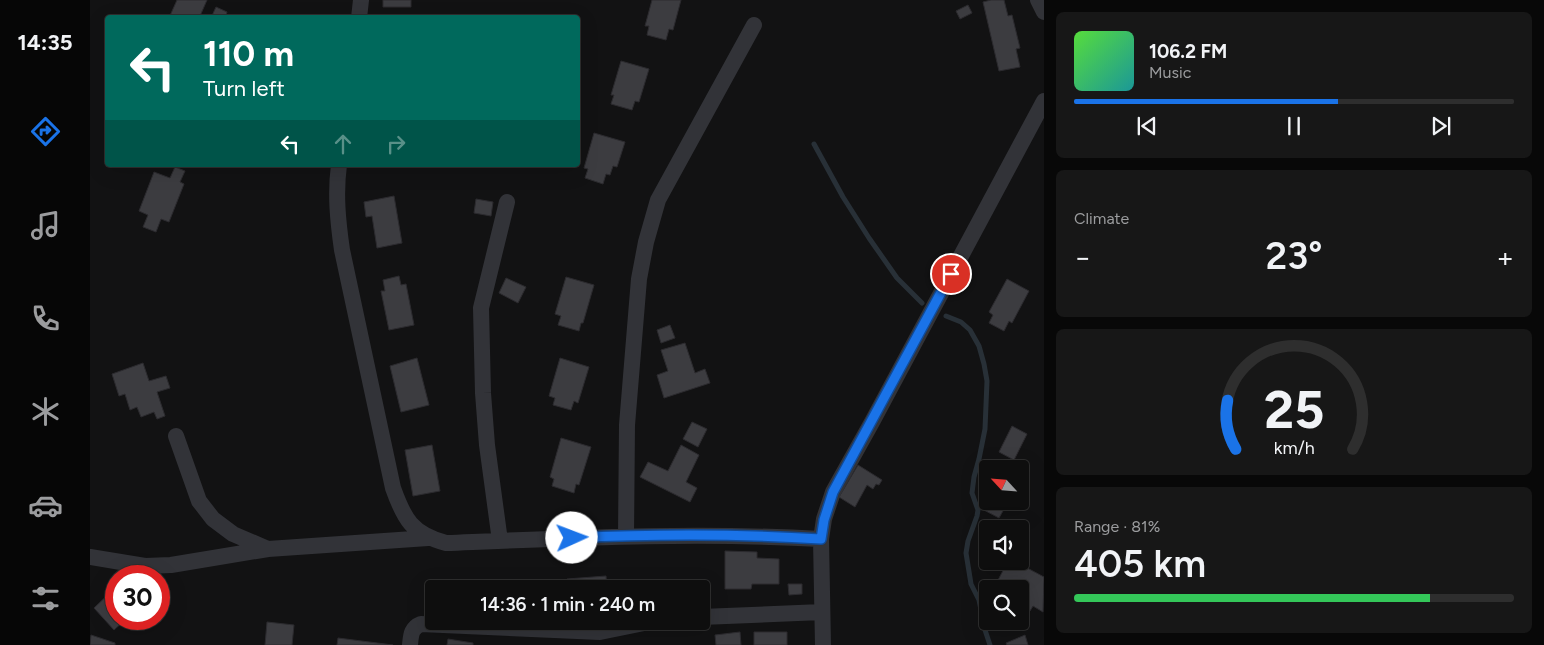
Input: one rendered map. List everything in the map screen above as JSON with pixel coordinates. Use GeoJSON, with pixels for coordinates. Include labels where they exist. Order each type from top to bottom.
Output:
{"type":"FeatureCollection","features":[{"type":"Feature","properties":{"kind":"street"},"geometry":{"type":"LineString","coordinates":[[359,15],[361,0]]}},
{"type":"Feature","properties":{"kind":"street"},"geometry":{"type":"LineString","coordinates":[[1038,0],[1044,12]]}},
{"type":"Feature","properties":{"kind":"street"},"geometry":{"type":"LineString","coordinates":[[626,536],[627,425],[639,279],[646,242],[658,200],[754,26]]}},
{"type":"Feature","properties":{"kind":"street"},"geometry":{"type":"LineString","coordinates":[[823,645],[821,539],[824,520],[833,492],[1044,102]]}},
{"type":"Feature","properties":{"kind":"street"},"geometry":{"type":"LineString","coordinates":[[339,167],[337,177],[338,215],[342,250],[393,488],[401,510],[413,527],[428,538]]}},
{"type":"Feature","properties":{"kind":"street"},"geometry":{"type":"LineString","coordinates":[[500,541],[487,446],[483,392],[481,308],[508,202]]}},
{"type":"Feature","properties":{"kind":"street"},"geometry":{"type":"LineString","coordinates":[[176,436],[199,501],[213,519],[233,534],[268,549]]}},
{"type":"Feature","properties":{"kind":"street"},"geometry":{"type":"LineString","coordinates":[[90,557],[145,566],[171,565],[268,549],[428,538],[446,543],[626,536],[821,539]]}},
{"type":"Feature","properties":{"kind":"street"},"geometry":{"type":"LineString","coordinates":[[710,617],[822,612]]}},
{"type":"Feature","properties":{"kind":"street"},"geometry":{"type":"LineString","coordinates":[[410,645],[411,631],[416,626],[425,624]]}},
{"type":"Feature","properties":{"kind":"street"},"geometry":{"type":"LineString","coordinates":[[555,630],[600,632],[610,630]]}},
{"type":"Feature","properties":{"kind":"building"},"geometry":{"type":"Polygon","coordinates":[[[177,0],[207,0],[200,15],[170,15],[177,0]]]}},
{"type":"Feature","properties":{"kind":"building"},"geometry":{"type":"Polygon","coordinates":[[[383,0],[411,0],[411,7],[383,7],[383,0]]]}},
{"type":"Feature","properties":{"kind":"building"},"geometry":{"type":"Polygon","coordinates":[[[652,0],[681,0],[673,30],[669,29],[666,40],[647,35],[649,26],[645,26],[652,0]]]}},
{"type":"Feature","properties":{"kind":"building"},"geometry":{"type":"Polygon","coordinates":[[[1004,0],[1008,16],[1012,15],[1020,48],[1016,49],[1020,67],[999,71],[983,2],[1004,0]]]}},
{"type":"Feature","properties":{"kind":"building"},"geometry":{"type":"Polygon","coordinates":[[[968,5],[972,13],[960,19],[956,11],[968,5]]]}},
{"type":"Feature","properties":{"kind":"building"},"geometry":{"type":"Polygon","coordinates":[[[216,7],[227,12],[226,15],[212,15],[216,7]]]}},
{"type":"Feature","properties":{"kind":"building"},"geometry":{"type":"Polygon","coordinates":[[[621,61],[649,69],[639,102],[635,101],[632,110],[611,104],[614,95],[611,95],[621,61]]]}},
{"type":"Feature","properties":{"kind":"building"},"geometry":{"type":"Polygon","coordinates":[[[594,133],[625,142],[617,167],[613,166],[610,175],[606,174],[603,184],[585,178],[588,169],[584,168],[594,133]]]}},
{"type":"Feature","properties":{"kind":"building"},"geometry":{"type":"Polygon","coordinates":[[[175,167],[185,171],[180,182],[184,184],[169,222],[161,219],[156,232],[143,227],[148,215],[139,211],[154,172],[170,178],[175,167]]]}},
{"type":"Feature","properties":{"kind":"building"},"geometry":{"type":"Polygon","coordinates":[[[394,196],[402,243],[377,248],[372,216],[366,217],[364,202],[394,196]]]}},
{"type":"Feature","properties":{"kind":"building"},"geometry":{"type":"Polygon","coordinates":[[[476,199],[493,202],[491,216],[474,213],[476,199]]]}},
{"type":"Feature","properties":{"kind":"building"},"geometry":{"type":"Polygon","coordinates":[[[399,276],[401,285],[406,284],[414,325],[389,330],[381,291],[385,291],[383,280],[399,276]]]}},
{"type":"Feature","properties":{"kind":"building"},"geometry":{"type":"Polygon","coordinates":[[[566,277],[594,285],[579,331],[558,325],[561,316],[555,314],[566,277]]]}},
{"type":"Feature","properties":{"kind":"building"},"geometry":{"type":"Polygon","coordinates":[[[506,278],[526,287],[518,303],[499,293],[506,278]]]}},
{"type":"Feature","properties":{"kind":"building"},"geometry":{"type":"Polygon","coordinates":[[[1007,279],[1029,291],[1012,323],[1009,321],[1004,331],[989,323],[993,315],[989,312],[1007,279]]]}},
{"type":"Feature","properties":{"kind":"building"},"geometry":{"type":"Polygon","coordinates":[[[670,325],[675,338],[661,343],[657,330],[670,325]]]}},
{"type":"Feature","properties":{"kind":"building"},"geometry":{"type":"Polygon","coordinates":[[[685,343],[695,373],[705,369],[710,383],[664,398],[657,375],[668,371],[661,350],[685,343]]]}},
{"type":"Feature","properties":{"kind":"building"},"geometry":{"type":"Polygon","coordinates":[[[417,358],[429,405],[401,412],[390,366],[417,358]]]}},
{"type":"Feature","properties":{"kind":"building"},"geometry":{"type":"Polygon","coordinates":[[[560,358],[589,367],[578,403],[574,401],[571,410],[553,405],[555,398],[549,396],[560,358]]]}},
{"type":"Feature","properties":{"kind":"building"},"geometry":{"type":"Polygon","coordinates":[[[143,363],[149,381],[166,376],[170,388],[157,392],[165,416],[157,419],[154,412],[141,417],[137,407],[130,410],[125,394],[119,396],[112,374],[143,363]]]}},
{"type":"Feature","properties":{"kind":"building"},"geometry":{"type":"Polygon","coordinates":[[[692,422],[707,429],[698,447],[683,439],[692,422]]]}},
{"type":"Feature","properties":{"kind":"building"},"geometry":{"type":"Polygon","coordinates":[[[1012,426],[1027,434],[1014,460],[999,452],[1012,426]]]}},
{"type":"Feature","properties":{"kind":"building"},"geometry":{"type":"Polygon","coordinates":[[[561,438],[591,447],[579,485],[576,484],[574,493],[552,486],[554,479],[550,477],[561,438]]]}},
{"type":"Feature","properties":{"kind":"building"},"geometry":{"type":"Polygon","coordinates":[[[432,445],[440,491],[413,496],[405,450],[432,445]]]}},
{"type":"Feature","properties":{"kind":"building"},"geometry":{"type":"Polygon","coordinates":[[[681,445],[699,455],[686,482],[697,488],[690,502],[640,477],[648,462],[668,471],[681,445]]]}},
{"type":"Feature","properties":{"kind":"building"},"geometry":{"type":"Polygon","coordinates":[[[858,465],[882,480],[873,489],[867,485],[855,507],[839,497],[858,465]]]}},
{"type":"Feature","properties":{"kind":"building"},"geometry":{"type":"Polygon","coordinates":[[[984,510],[1004,510],[999,518],[984,510]]]}},
{"type":"Feature","properties":{"kind":"building"},"geometry":{"type":"Polygon","coordinates":[[[725,551],[757,552],[757,558],[779,559],[779,584],[752,584],[751,589],[725,589],[725,551]]]}},
{"type":"Feature","properties":{"kind":"building"},"geometry":{"type":"Polygon","coordinates":[[[1029,569],[1044,577],[1043,612],[1033,606],[1029,610],[1029,580],[998,580],[1003,570],[1029,569]]]}},
{"type":"Feature","properties":{"kind":"building"},"geometry":{"type":"Polygon","coordinates":[[[606,576],[606,580],[567,580],[606,576]]]}},
{"type":"Feature","properties":{"kind":"building"},"geometry":{"type":"Polygon","coordinates":[[[788,584],[802,584],[802,594],[789,595],[788,584]]]}},
{"type":"Feature","properties":{"kind":"building"},"geometry":{"type":"Polygon","coordinates":[[[105,598],[105,620],[94,608],[105,598]]]}},
{"type":"Feature","properties":{"kind":"building"},"geometry":{"type":"Polygon","coordinates":[[[267,622],[294,625],[292,645],[265,645],[267,622]]]}},
{"type":"Feature","properties":{"kind":"building"},"geometry":{"type":"Polygon","coordinates":[[[740,632],[741,645],[716,645],[715,635],[740,632]]]}},
{"type":"Feature","properties":{"kind":"building"},"geometry":{"type":"Polygon","coordinates":[[[754,632],[787,632],[787,645],[754,645],[754,632]]]}},
{"type":"Feature","properties":{"kind":"building"},"geometry":{"type":"Polygon","coordinates":[[[91,635],[115,643],[115,645],[90,645],[91,635]]]}},
{"type":"Feature","properties":{"kind":"building"},"geometry":{"type":"Polygon","coordinates":[[[1025,635],[1028,645],[1007,645],[1006,643],[1025,635]]]}},
{"type":"Feature","properties":{"kind":"building"},"geometry":{"type":"Polygon","coordinates":[[[338,638],[393,645],[337,645],[338,638]]]}},
{"type":"Feature","properties":{"kind":"building"},"geometry":{"type":"Polygon","coordinates":[[[448,639],[473,643],[473,645],[447,645],[448,639]]]}},
{"type":"Feature","properties":{"kind":"waterway"},"geometry":{"type":"LineString","coordinates":[[814,144],[843,197],[869,238],[897,278],[922,303]]}},
{"type":"Feature","properties":{"kind":"waterway"},"geometry":{"type":"LineString","coordinates":[[946,316],[961,322],[970,330],[979,346],[987,381],[985,429],[972,493],[978,510],[966,553],[971,584],[979,600],[990,645]]}},
{"type":"Feature","properties":{"kind":"route"},"geometry":{"type":"LineString","coordinates":[[572,538],[626,536],[821,539],[824,520],[833,492],[951,274]]}}]}
